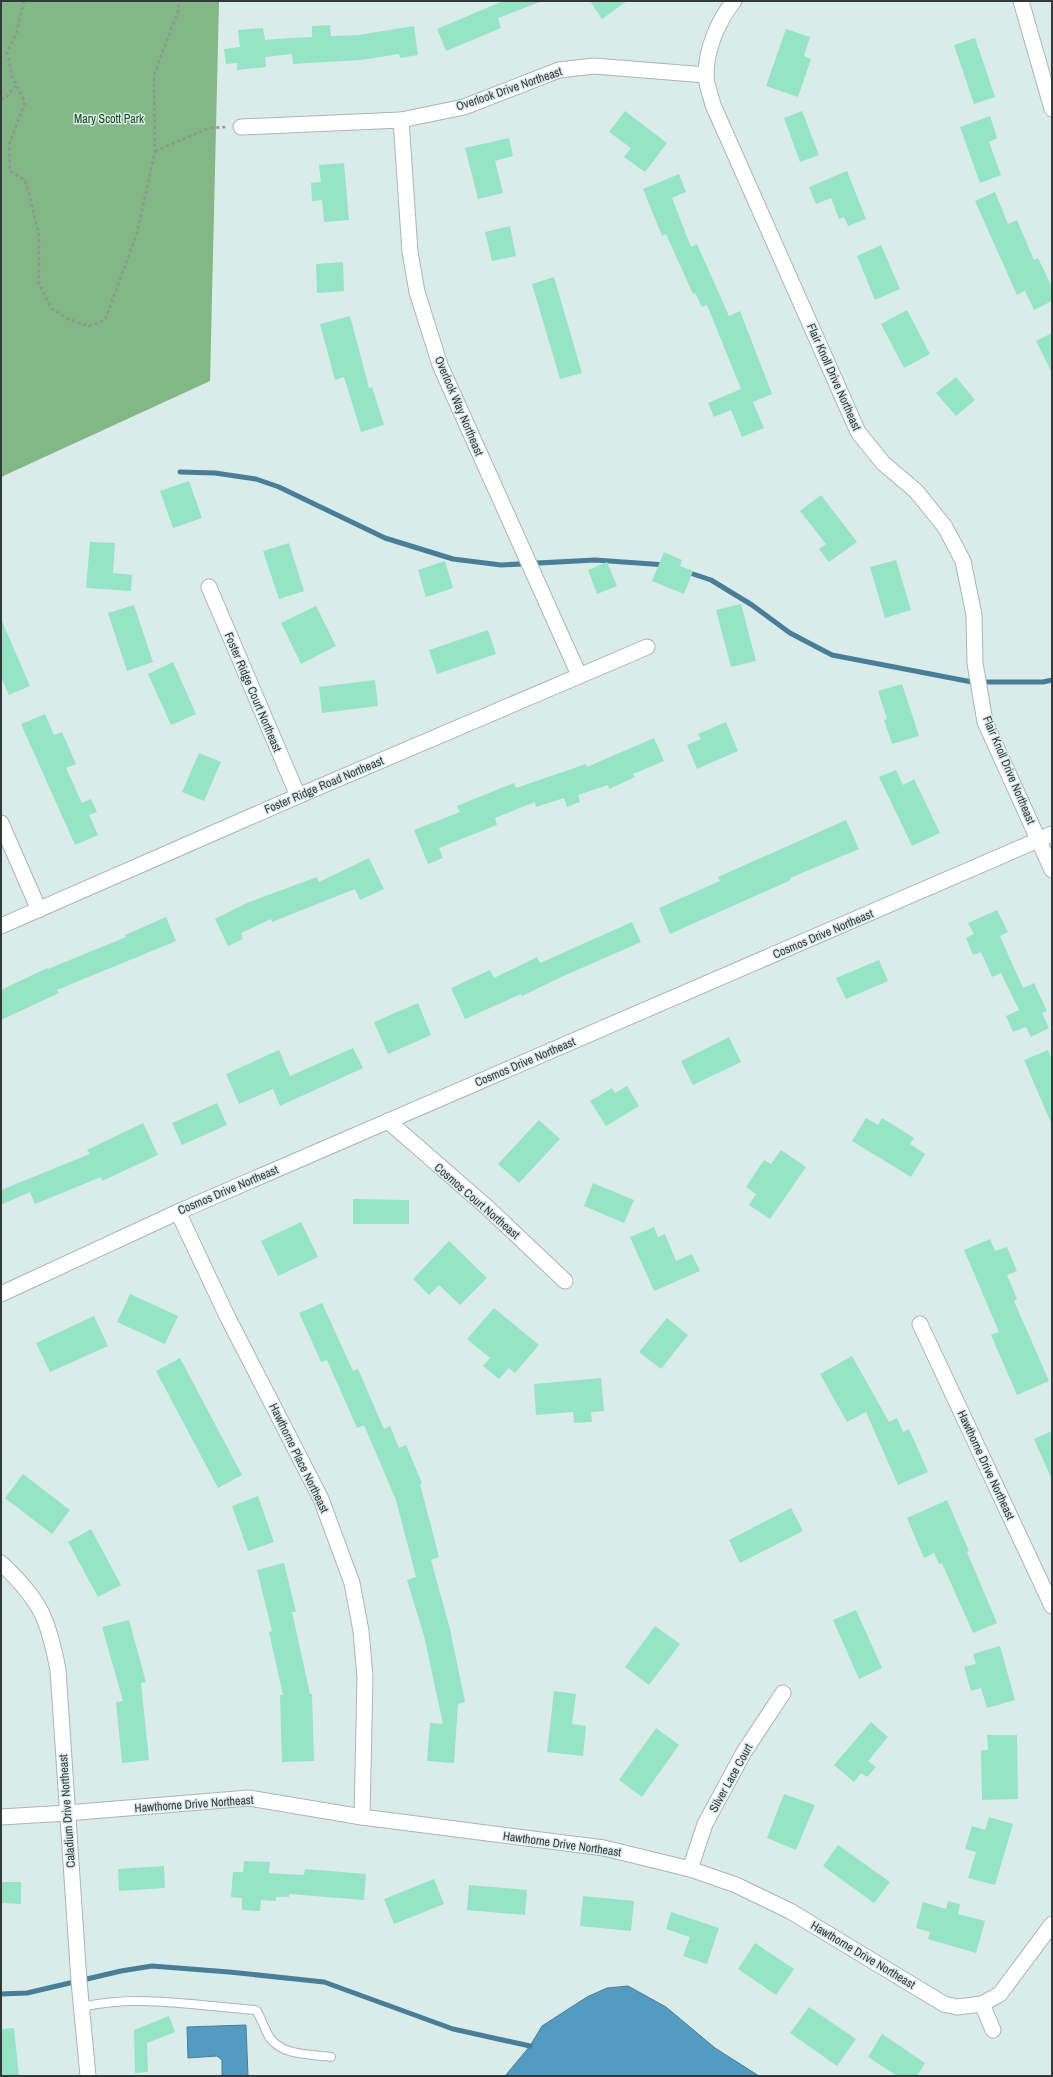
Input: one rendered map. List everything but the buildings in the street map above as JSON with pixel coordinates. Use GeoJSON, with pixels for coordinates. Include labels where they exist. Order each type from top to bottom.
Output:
{"type":"FeatureCollection","features":[{"type":"Feature","properties":{"kind":"street","name":"Flair Knoll Drive Northeast"},"geometry":{"type":"LineString","coordinates":[[734,1],[720,23],[711,47],[706,76],[713,105],[858,432],[883,463],[916,490],[946,527],[963,561],[974,615],[975,663],[985,722],[1046,838],[1052,870]]}},
{"type":"Feature","properties":{"kind":"street"},"geometry":{"type":"LineString","coordinates":[[1021,1],[1052,110]]}},
{"type":"Feature","properties":{"kind":"street","name":"Overlook Drive Northeast"},"geometry":{"type":"LineString","coordinates":[[241,127],[401,120],[464,107],[559,70],[594,66],[706,76]]}},
{"type":"Feature","properties":{"kind":"street","name":"Overlook Way Northeast"},"geometry":{"type":"LineString","coordinates":[[401,120],[410,252],[417,292],[440,365],[579,675]]}},
{"type":"Feature","properties":{"kind":"street","name":"Foster Ridge Court Northeast"},"geometry":{"type":"LineString","coordinates":[[209,587],[298,796]]}},
{"type":"Feature","properties":{"kind":"street","name":"Foster Ridge Road Northeast"},"geometry":{"type":"LineString","coordinates":[[1,926],[298,796],[647,647]]}},
{"type":"Feature","properties":{"kind":"street"},"geometry":{"type":"LineString","coordinates":[[1,823],[39,910]]}},
{"type":"Feature","properties":{"kind":"street","name":"Cosmos Drive Northeast"},"geometry":{"type":"LineString","coordinates":[[1,1294],[178,1212],[1046,838]]}},
{"type":"Feature","properties":{"kind":"street","name":"Cosmos Court Northeast"},"geometry":{"type":"LineString","coordinates":[[388,1121],[489,1209],[565,1281]]}},
{"type":"Feature","properties":{"kind":"street","name":"Hawthorne Place Northeast"},"geometry":{"type":"LineString","coordinates":[[178,1212],[227,1316],[321,1499],[352,1583],[361,1632],[365,1677],[362,1817]]}},
{"type":"Feature","properties":{"kind":"street","name":"Hawthorne Drive Northeast"},"geometry":{"type":"LineString","coordinates":[[920,1324],[1052,1606]]}},
{"type":"Feature","properties":{"kind":"street","name":"Caladium Drive Northeast"},"geometry":{"type":"LineString","coordinates":[[1,1563],[20,1582],[36,1602],[45,1618],[52,1641],[58,1670],[67,1813],[88,2076]]}},
{"type":"Feature","properties":{"kind":"street","name":"Silver Lace Court"},"geometry":{"type":"LineString","coordinates":[[690,1869],[706,1824],[740,1758],[783,1693]]}},
{"type":"Feature","properties":{"kind":"street","name":"Hawthorne Drive Northeast"},"geometry":{"type":"LineString","coordinates":[[1,1816],[67,1813],[249,1798],[362,1817],[604,1848],[690,1869],[736,1885],[790,1911],[944,2004],[957,2007],[982,2004],[1000,1994],[1052,1924]]}},
{"type":"Feature","properties":{"kind":"street"},"geometry":{"type":"LineString","coordinates":[[982,2004],[993,2030]]}},
{"type":"Feature","properties":{"kind":"lane"},"geometry":{"type":"LineString","coordinates":[[82,2007],[97,2004],[164,2001],[256,2010],[262,2018],[270,2038],[287,2051],[331,2057]]}},
{"type":"Feature","properties":{"kind":"path"},"geometry":{"type":"LineString","coordinates":[[24,1],[16,34],[7,52],[12,76],[25,102],[9,145],[10,171],[24,180],[29,193],[39,236],[39,284],[51,308],[68,319],[90,326],[105,320],[137,233],[155,151],[154,75],[178,11],[179,1]]}},
{"type":"Feature","properties":{"kind":"path"},"geometry":{"type":"LineString","coordinates":[[1,99],[6,98],[16,85]]}},
{"type":"Feature","properties":{"kind":"path"},"geometry":{"type":"LineString","coordinates":[[155,151],[209,128],[241,127]]}},
{"type":"Feature","properties":{"kind":"green space","name":"Mary Scott Park"},"geometry":{"type":"Polygon","coordinates":[[[1,1],[219,1],[210,381],[1,477],[1,1]]]}},
{"type":"Feature","properties":{"kind":"water"},"geometry":{"type":"Polygon","coordinates":[[[628,1986],[666,2007],[715,2048],[759,2076],[505,2076],[530,2046],[542,2026],[587,1997],[607,1988],[628,1986]]]}},
{"type":"Feature","properties":{"kind":"water"},"geometry":{"type":"Polygon","coordinates":[[[246,2025],[248,2076],[222,2076],[222,2060],[217,2056],[188,2058],[187,2027],[246,2025]]]}},
{"type":"Feature","properties":{"kind":"waterway"},"geometry":{"type":"LineString","coordinates":[[180,472],[215,473],[256,479],[279,487],[385,538],[453,559],[501,565],[595,560],[666,565]]}},
{"type":"Feature","properties":{"kind":"waterway"},"geometry":{"type":"LineString","coordinates":[[687,572],[711,580],[752,605],[790,633],[832,655],[972,682],[1043,682],[1052,680]]}},
{"type":"Feature","properties":{"kind":"waterway"},"geometry":{"type":"LineString","coordinates":[[1,1994],[27,1993],[121,1971],[152,1966],[229,1972],[324,1982],[453,2029],[530,2046]]}}]}
